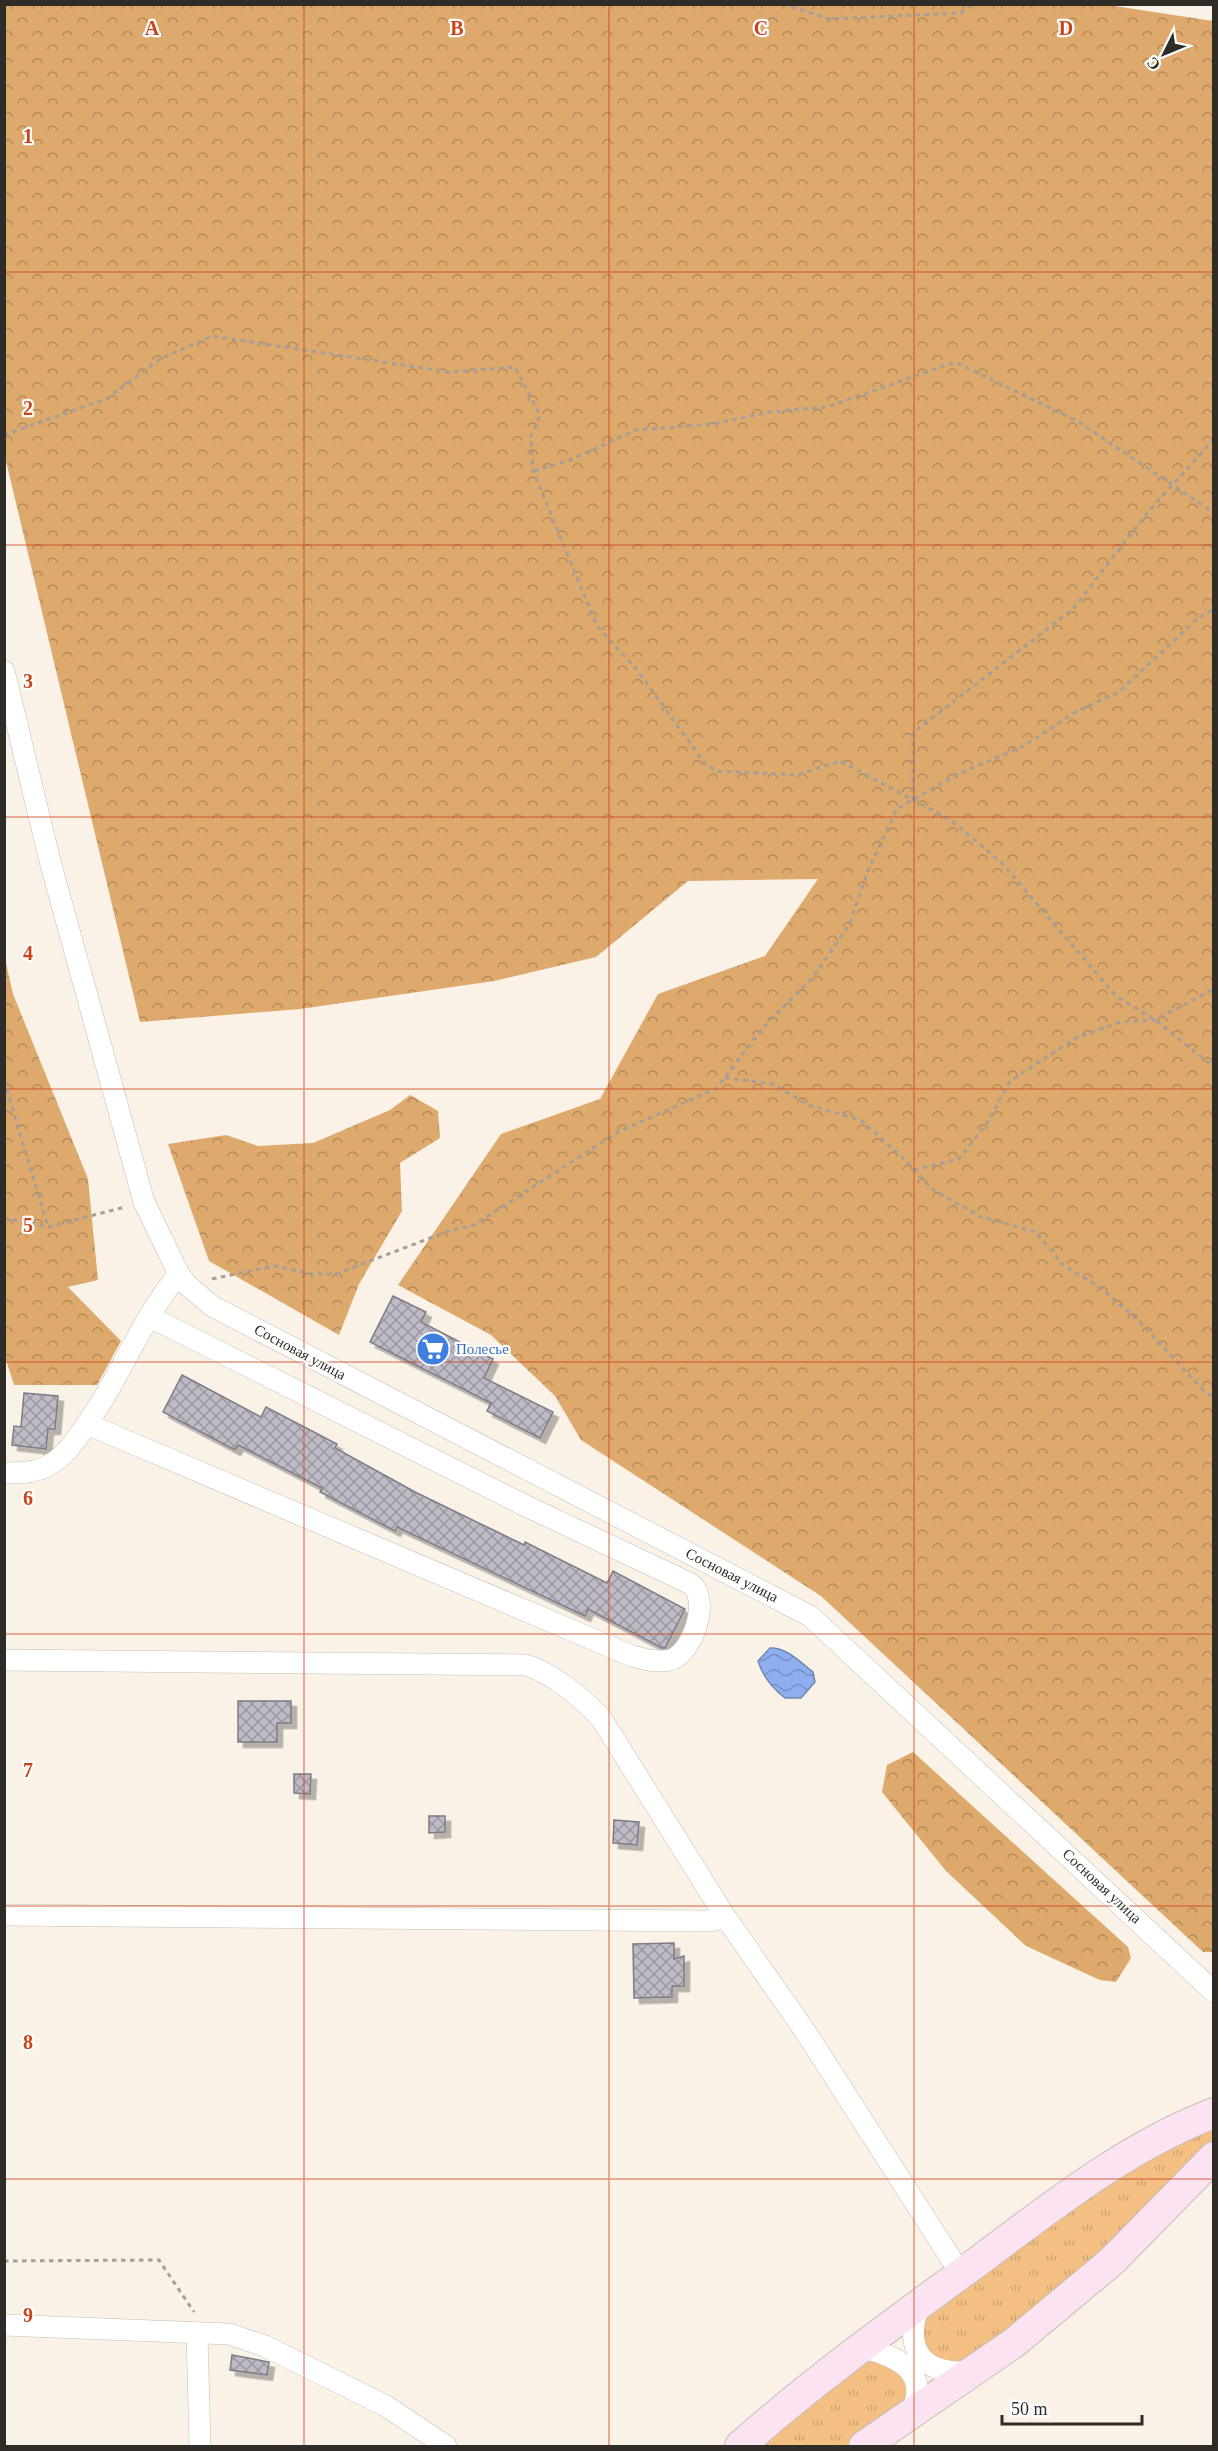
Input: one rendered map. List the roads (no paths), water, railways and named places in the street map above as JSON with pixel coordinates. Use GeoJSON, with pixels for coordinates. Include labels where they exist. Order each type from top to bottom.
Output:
{"type":"FeatureCollection","features":[{"type":"Feature","properties":{"kind":"main road"},"geometry":{"type":"LineString","coordinates":[[740,2446],[919,2304],[1065,2196],[1164,2136],[1214,2113]]}},
{"type":"Feature","properties":{"kind":"main road"},"geometry":{"type":"LineString","coordinates":[[864,2446],[1008,2348],[1112,2261],[1214,2157]]}},
{"type":"Feature","properties":{"kind":"street"},"geometry":{"type":"LineString","coordinates":[[4,671],[51,866],[144,1202],[180,1275],[150,1317],[113,1384],[71,1446],[49,1465],[22,1473],[4,1473]]}},
{"type":"Feature","properties":{"kind":"street","name":"Сосновая улица"},"geometry":{"type":"LineString","coordinates":[[180,1275],[212,1306],[810,1616],[1214,1992]]}},
{"type":"Feature","properties":{"kind":"street"},"geometry":{"type":"LineString","coordinates":[[87,1424],[632,1656],[658,1661],[671,1660],[683,1653],[701,1610],[694,1587],[690,1584],[522,1504],[150,1317]]}},
{"type":"Feature","properties":{"kind":"street"},"geometry":{"type":"LineString","coordinates":[[4,1660],[526,1665],[535,1668],[582,1700],[601,1718],[726,1918],[807,2034],[961,2274]]}},
{"type":"Feature","properties":{"kind":"street"},"geometry":{"type":"LineString","coordinates":[[4,1915],[582,1921],[709,1921],[726,1918]]}},
{"type":"Feature","properties":{"kind":"street"},"geometry":{"type":"LineString","coordinates":[[919,2304],[912,2330],[917,2353],[925,2362],[940,2370],[972,2372]]}},
{"type":"Feature","properties":{"kind":"street"},"geometry":{"type":"LineString","coordinates":[[4,2325],[229,2334],[265,2346],[386,2406],[446,2446]]}},
{"type":"Feature","properties":{"kind":"street"},"geometry":{"type":"LineString","coordinates":[[200,2446],[203,2333]]}},
{"type":"Feature","properties":{"kind":"street"},"geometry":{"type":"LineString","coordinates":[[862,2348],[893,2357],[908,2368],[915,2381],[918,2396],[910,2415]]}},
{"type":"Feature","properties":{"kind":"water"},"geometry":{"type":"Polygon","coordinates":[[[770,1648],[782,1650],[813,1672],[815,1682],[801,1698],[785,1698],[765,1677],[758,1661],[770,1648]]]}},
{"type":"Feature","properties":{"kind":"place","name":"Полесье"},"geometry":{"type":"Point","coordinates":[433,1349]}}]}
